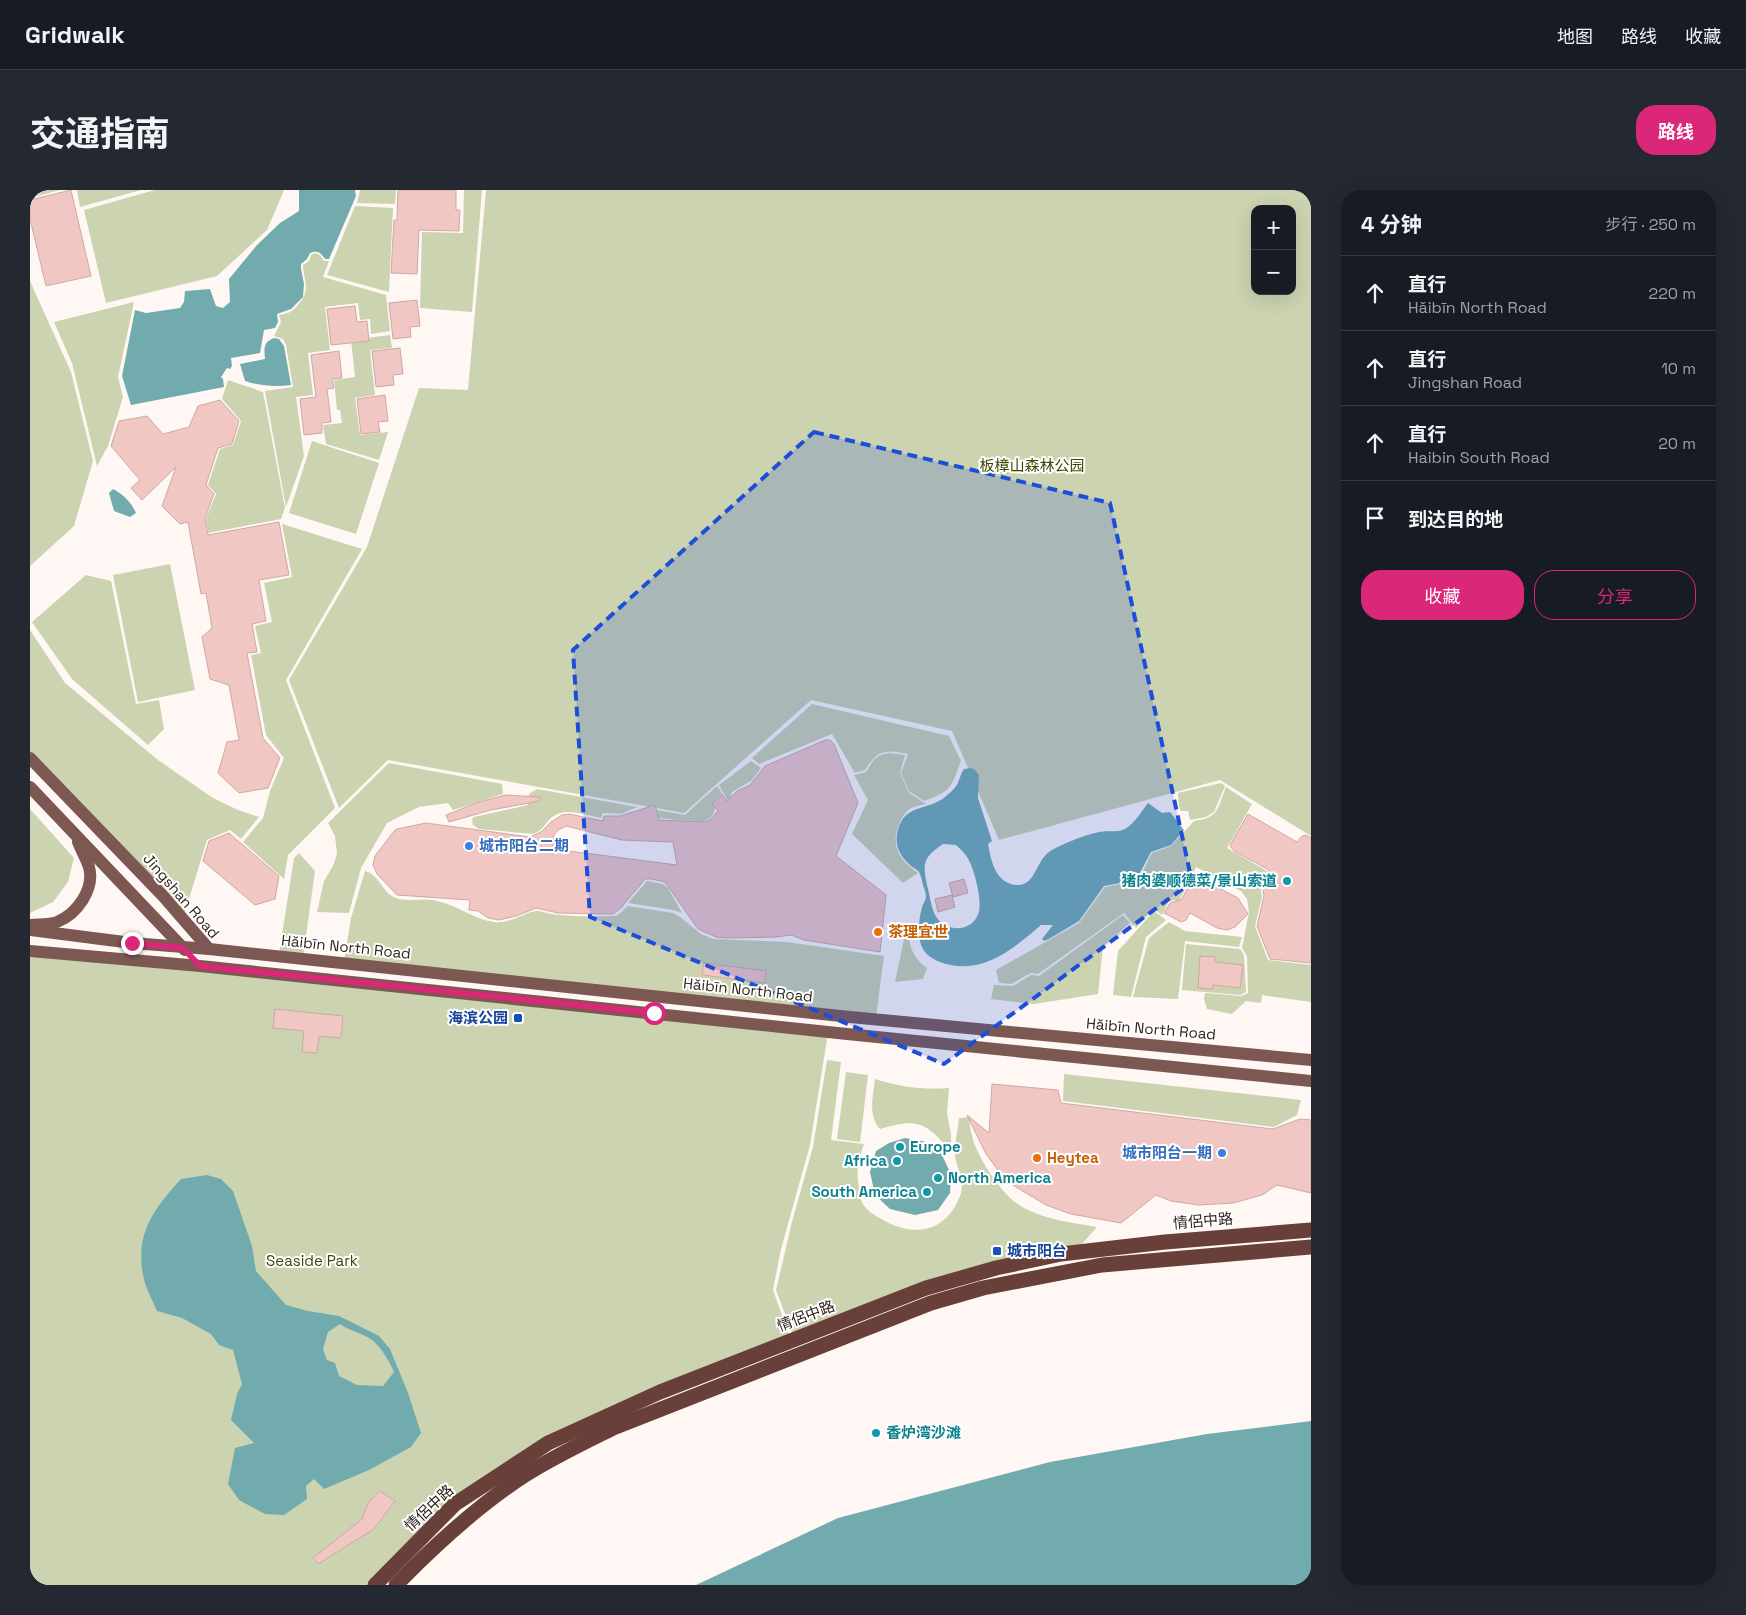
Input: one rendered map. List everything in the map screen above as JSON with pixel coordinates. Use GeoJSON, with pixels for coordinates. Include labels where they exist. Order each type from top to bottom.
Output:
{"type":"FeatureCollection","features":[{"type":"Feature","properties":{"kind":"highway","name":"情侶中路"},"geometry":{"type":"LineString","coordinates":[[375,1585],[455,1504],[548,1443],[660,1392],[926,1288],[996,1268],[1061,1254],[1164,1242],[1311,1230]]}},
{"type":"Feature","properties":{"kind":"highway"},"geometry":{"type":"LineString","coordinates":[[396,1585],[426,1555],[476,1511],[524,1475],[568,1450],[613,1428],[931,1304],[983,1288],[1102,1266],[1311,1247]]}},
{"type":"Feature","properties":{"kind":"main road","name":"Jingshan Road"},"geometry":{"type":"LineString","coordinates":[[30,758],[163,896],[209,949],[200,966]]}},
{"type":"Feature","properties":{"kind":"main road"},"geometry":{"type":"LineString","coordinates":[[30,787],[200,966]]}},
{"type":"Feature","properties":{"kind":"main road"},"geometry":{"type":"LineString","coordinates":[[30,925],[55,923],[73,913],[89,887],[89,868],[74,833]]}},
{"type":"Feature","properties":{"kind":"main road","name":"Hǎibīn North Road"},"geometry":{"type":"LineString","coordinates":[[30,930],[183,948],[209,949],[850,1017],[1311,1060]]}},
{"type":"Feature","properties":{"kind":"main road"},"geometry":{"type":"LineString","coordinates":[[30,951],[200,966],[847,1034],[1311,1080]]}},
{"type":"Feature","properties":{"kind":"highlighted area"},"geometry":{"type":"Polygon","coordinates":[[[814,432],[1110,503],[1192,882],[944,1064],[590,917],[573,650],[814,432]]]}},
{"type":"Feature","properties":{"kind":"green space"},"geometry":{"type":"Polygon","coordinates":[[[30,190],[60,190],[30,198],[30,190]]]}},
{"type":"Feature","properties":{"kind":"green space"},"geometry":{"type":"Polygon","coordinates":[[[77,190],[141,190],[80,207],[77,190]]]}},
{"type":"Feature","properties":{"kind":"green space"},"geometry":{"type":"Polygon","coordinates":[[[155,190],[284,190],[267,230],[217,276],[106,303],[84,210],[155,190]]]}},
{"type":"Feature","properties":{"kind":"green space"},"geometry":{"type":"Polygon","coordinates":[[[360,190],[396,190],[395,204],[357,203],[360,190]]]}},
{"type":"Feature","properties":{"kind":"green space"},"geometry":{"type":"Polygon","coordinates":[[[464,190],[482,190],[472,312],[420,308],[422,232],[463,233],[464,190]]]}},
{"type":"Feature","properties":{"kind":"green space","name":"板樟山森林公园"},"geometry":{"type":"Polygon","coordinates":[[[486,190],[1311,190],[1311,836],[1220,780],[999,840],[952,731],[811,700],[684,813],[388,760],[339,808],[289,680],[367,547],[419,388],[468,390],[486,190]]]}},
{"type":"Feature","properties":{"kind":"green space"},"geometry":{"type":"Polygon","coordinates":[[[355,206],[393,208],[389,292],[327,275],[355,206]]]}},
{"type":"Feature","properties":{"kind":"green space"},"geometry":{"type":"Polygon","coordinates":[[[315,253],[320,255],[324,261],[329,261],[323,277],[386,295],[390,331],[371,334],[370,319],[360,320],[358,303],[325,307],[330,350],[308,353],[313,395],[296,397],[304,456],[286,507],[265,391],[293,387],[286,345],[283,339],[274,336],[281,322],[279,315],[293,310],[302,300],[306,291],[303,265],[315,253]]]}},
{"type":"Feature","properties":{"kind":"green space"},"geometry":{"type":"Polygon","coordinates":[[[30,281],[71,372],[93,461],[74,526],[30,566],[30,281]]]}},
{"type":"Feature","properties":{"kind":"green space"},"geometry":{"type":"Polygon","coordinates":[[[134,302],[118,377],[123,397],[108,446],[97,466],[72,363],[54,322],[134,302]]]}},
{"type":"Feature","properties":{"kind":"green space"},"geometry":{"type":"Polygon","coordinates":[[[390,335],[392,348],[370,350],[375,395],[355,398],[360,435],[388,432],[379,460],[326,444],[323,425],[342,423],[340,410],[337,410],[334,380],[355,377],[351,340],[390,335]]]}},
{"type":"Feature","properties":{"kind":"green space"},"geometry":{"type":"Polygon","coordinates":[[[228,380],[263,392],[285,508],[281,519],[208,533],[206,519],[216,494],[208,485],[220,449],[233,445],[241,421],[222,399],[228,380]]]}},
{"type":"Feature","properties":{"kind":"green space"},"geometry":{"type":"Polygon","coordinates":[[[312,441],[379,463],[356,534],[289,513],[312,441]]]}},
{"type":"Feature","properties":{"kind":"green space"},"geometry":{"type":"Polygon","coordinates":[[[282,524],[362,549],[286,680],[335,808],[288,855],[284,879],[243,842],[263,818],[270,791],[284,758],[266,735],[251,655],[261,653],[255,626],[272,622],[264,583],[292,577],[282,524]]]}},
{"type":"Feature","properties":{"kind":"green space"},"geometry":{"type":"Polygon","coordinates":[[[170,564],[195,690],[138,702],[113,575],[170,564]]]}},
{"type":"Feature","properties":{"kind":"green space"},"geometry":{"type":"Polygon","coordinates":[[[86,575],[111,581],[136,704],[159,700],[164,729],[148,745],[72,679],[32,622],[86,575]]]}},
{"type":"Feature","properties":{"kind":"green space"},"geometry":{"type":"Polygon","coordinates":[[[30,630],[65,683],[158,760],[213,798],[238,810],[259,817],[241,839],[230,830],[207,840],[184,915],[30,753],[30,630]]]}},
{"type":"Feature","properties":{"kind":"green space"},"geometry":{"type":"Polygon","coordinates":[[[812,704],[949,736],[961,761],[952,782],[945,791],[924,801],[909,791],[901,773],[908,754],[882,753],[869,763],[865,770],[855,773],[832,734],[759,764],[752,758],[812,704]]]}},
{"type":"Feature","properties":{"kind":"green space"},"geometry":{"type":"Polygon","coordinates":[[[890,753],[905,755],[900,773],[909,793],[926,804],[913,807],[907,811],[896,832],[898,852],[906,863],[918,873],[903,883],[852,834],[868,800],[854,775],[866,772],[875,758],[890,753]]]}},
{"type":"Feature","properties":{"kind":"green space"},"geometry":{"type":"Polygon","coordinates":[[[751,761],[761,768],[752,780],[732,792],[729,803],[719,785],[751,761]]]}},
{"type":"Feature","properties":{"kind":"green space"},"geometry":{"type":"Polygon","coordinates":[[[389,763],[502,784],[503,794],[453,810],[448,803],[419,807],[387,823],[361,868],[349,913],[317,912],[324,881],[333,866],[337,854],[335,836],[328,823],[389,763]]]}},
{"type":"Feature","properties":{"kind":"green space"},"geometry":{"type":"Polygon","coordinates":[[[1221,783],[1225,786],[1214,812],[1206,817],[1190,820],[1188,811],[1181,811],[1178,793],[1221,783]]]}},
{"type":"Feature","properties":{"kind":"green space"},"geometry":{"type":"Polygon","coordinates":[[[717,786],[722,793],[712,803],[715,810],[707,820],[659,818],[657,810],[685,815],[717,786]]]}},
{"type":"Feature","properties":{"kind":"green space"},"geometry":{"type":"Polygon","coordinates":[[[1226,787],[1252,804],[1227,848],[1267,871],[1260,882],[1262,897],[1255,926],[1268,960],[1311,965],[1311,1002],[1262,995],[1261,1003],[1246,1001],[1232,1014],[1207,1009],[1204,999],[1205,993],[1241,996],[1248,993],[1247,956],[1242,948],[1249,912],[1247,899],[1241,891],[1196,867],[1179,901],[1169,901],[1162,915],[1154,909],[1136,928],[1124,913],[1038,974],[1031,973],[1011,984],[999,983],[996,970],[1079,923],[1105,887],[1138,881],[1152,853],[1171,846],[1194,821],[1213,815],[1219,807],[1226,787]]]}},
{"type":"Feature","properties":{"kind":"green space"},"geometry":{"type":"Polygon","coordinates":[[[537,789],[637,807],[621,814],[603,813],[601,818],[575,812],[556,814],[533,834],[479,829],[473,825],[472,819],[474,817],[528,805],[529,794],[537,789]]]}},
{"type":"Feature","properties":{"kind":"green space"},"geometry":{"type":"Polygon","coordinates":[[[30,809],[74,858],[68,882],[53,902],[30,913],[30,809]]]}},
{"type":"Feature","properties":{"kind":"green space"},"geometry":{"type":"Polygon","coordinates":[[[299,853],[315,871],[303,957],[279,954],[294,858],[299,853]]]}},
{"type":"Feature","properties":{"kind":"green space"},"geometry":{"type":"Polygon","coordinates":[[[365,871],[374,876],[391,896],[396,898],[437,901],[494,922],[507,921],[538,911],[567,916],[613,916],[618,915],[628,906],[673,913],[701,934],[713,939],[787,942],[884,956],[876,1017],[344,961],[351,918],[365,871]]]}},
{"type":"Feature","properties":{"kind":"green space"},"geometry":{"type":"Polygon","coordinates":[[[647,881],[663,884],[668,888],[682,913],[628,903],[647,881]]]}},
{"type":"Feature","properties":{"kind":"green space"},"geometry":{"type":"Polygon","coordinates":[[[1154,911],[1166,920],[1146,937],[1131,997],[1113,995],[1118,951],[1154,911]]]}},
{"type":"Feature","properties":{"kind":"green space"},"geometry":{"type":"Polygon","coordinates":[[[1123,915],[1130,923],[1103,946],[1098,994],[1034,1004],[991,999],[994,985],[1013,986],[1031,975],[1039,976],[1123,915]]]}},
{"type":"Feature","properties":{"kind":"green space"},"geometry":{"type":"Polygon","coordinates":[[[1169,922],[1185,931],[1242,937],[1239,947],[1185,941],[1178,999],[1133,997],[1149,938],[1169,922]]]}},
{"type":"Feature","properties":{"kind":"green space"},"geometry":{"type":"Polygon","coordinates":[[[907,925],[912,951],[917,959],[927,968],[923,979],[895,982],[907,925]]]}},
{"type":"Feature","properties":{"kind":"green space"},"geometry":{"type":"Polygon","coordinates":[[[1186,944],[1240,949],[1244,955],[1246,992],[1240,995],[1182,990],[1186,944]]]}},
{"type":"Feature","properties":{"kind":"green space","name":"Seaside Park"},"geometry":{"type":"Polygon","coordinates":[[[30,952],[828,1033],[810,1145],[781,1249],[773,1290],[791,1340],[566,1434],[455,1503],[374,1585],[30,1585],[30,952]]]}},
{"type":"Feature","properties":{"kind":"green space"},"geometry":{"type":"Polygon","coordinates":[[[827,1060],[841,1062],[831,1140],[864,1144],[858,1171],[860,1197],[865,1207],[876,1216],[895,1226],[918,1230],[938,1224],[947,1217],[954,1208],[962,1190],[962,1180],[955,1156],[959,1118],[969,1117],[973,1140],[987,1169],[1002,1189],[1018,1204],[1043,1216],[1097,1227],[1080,1246],[793,1335],[776,1290],[792,1222],[813,1147],[827,1060]]]}},
{"type":"Feature","properties":{"kind":"green space"},"geometry":{"type":"Polygon","coordinates":[[[846,1072],[868,1075],[860,1142],[837,1139],[846,1072]]]}},
{"type":"Feature","properties":{"kind":"green space"},"geometry":{"type":"Polygon","coordinates":[[[1064,1074],[1301,1100],[1297,1115],[1274,1127],[1063,1101],[1064,1074]]]}},
{"type":"Feature","properties":{"kind":"green space"},"geometry":{"type":"Polygon","coordinates":[[[875,1079],[912,1087],[930,1089],[949,1088],[947,1113],[951,1144],[946,1146],[930,1131],[916,1124],[901,1124],[880,1129],[876,1124],[873,1112],[875,1079]]]}},
{"type":"Feature","properties":{"kind":"water"},"geometry":{"type":"Polygon","coordinates":[[[299,190],[355,190],[356,196],[329,259],[325,259],[319,253],[313,252],[301,264],[304,284],[303,297],[291,309],[277,314],[278,322],[275,328],[264,330],[260,353],[231,358],[232,366],[230,369],[227,368],[221,377],[224,387],[131,405],[122,376],[135,310],[146,313],[180,308],[184,302],[185,291],[210,289],[216,306],[223,308],[230,302],[229,279],[257,245],[280,223],[299,211],[299,190]]]}},
{"type":"Feature","properties":{"kind":"water"},"geometry":{"type":"Polygon","coordinates":[[[274,338],[279,339],[284,346],[291,385],[268,386],[245,381],[240,364],[265,359],[266,344],[274,338]]]}},
{"type":"Feature","properties":{"kind":"water"},"geometry":{"type":"Polygon","coordinates":[[[113,489],[127,499],[136,513],[130,517],[114,511],[109,493],[113,489]]]}},
{"type":"Feature","properties":{"kind":"water"},"geometry":{"type":"Polygon","coordinates":[[[971,768],[979,775],[978,798],[992,841],[988,844],[995,870],[1003,880],[1016,885],[1022,885],[1031,878],[1049,852],[1073,840],[1093,833],[1125,829],[1135,821],[1148,803],[1162,813],[1170,812],[1184,830],[1171,845],[1151,852],[1136,880],[1104,886],[1079,921],[1049,939],[1044,941],[1042,939],[1053,925],[1041,925],[1007,952],[995,959],[969,966],[955,966],[940,962],[927,954],[921,945],[919,924],[926,893],[919,872],[900,853],[897,845],[897,835],[905,816],[945,797],[957,785],[964,769],[971,768]],[[943,844],[932,853],[926,861],[925,871],[935,915],[947,926],[960,928],[966,927],[976,919],[980,906],[977,883],[970,862],[956,845],[943,844]]]}},
{"type":"Feature","properties":{"kind":"water"},"geometry":{"type":"Polygon","coordinates":[[[905,1138],[926,1142],[941,1153],[951,1174],[950,1193],[938,1210],[915,1215],[890,1209],[875,1195],[870,1172],[876,1151],[889,1143],[905,1138]]]}},
{"type":"Feature","properties":{"kind":"water"},"geometry":{"type":"Polygon","coordinates":[[[207,1175],[221,1179],[233,1191],[252,1246],[256,1271],[286,1305],[339,1316],[379,1336],[390,1349],[408,1393],[421,1433],[411,1447],[369,1470],[324,1489],[314,1479],[306,1486],[307,1499],[284,1515],[265,1514],[239,1500],[228,1484],[235,1448],[254,1443],[231,1420],[237,1394],[242,1384],[233,1350],[219,1345],[211,1334],[182,1318],[157,1311],[143,1275],[142,1246],[149,1222],[163,1200],[181,1179],[207,1175]],[[340,1324],[328,1332],[323,1349],[327,1360],[335,1363],[339,1376],[357,1385],[383,1386],[394,1372],[385,1355],[372,1340],[340,1324]]]}},
{"type":"Feature","properties":{"kind":"water"},"geometry":{"type":"Polygon","coordinates":[[[1311,1421],[1311,1585],[696,1585],[838,1518],[1050,1462],[1207,1434],[1311,1421]]]}},
{"type":"Feature","properties":{"kind":"building"},"geometry":{"type":"Polygon","coordinates":[[[71,190],[91,276],[46,286],[30,219],[30,200],[71,190]]]}},
{"type":"Feature","properties":{"kind":"building"},"geometry":{"type":"Polygon","coordinates":[[[398,190],[456,190],[456,210],[460,210],[459,231],[419,230],[417,274],[391,273],[394,220],[397,220],[398,190]]]}},
{"type":"Feature","properties":{"kind":"building"},"geometry":{"type":"Polygon","coordinates":[[[417,300],[420,326],[410,327],[411,337],[393,339],[389,303],[417,300]]]}},
{"type":"Feature","properties":{"kind":"building"},"geometry":{"type":"Polygon","coordinates":[[[355,306],[357,322],[367,321],[369,341],[331,345],[327,309],[355,306]]]}},
{"type":"Feature","properties":{"kind":"building"},"geometry":{"type":"Polygon","coordinates":[[[400,348],[403,374],[393,375],[394,385],[376,387],[372,351],[400,348]]]}},
{"type":"Feature","properties":{"kind":"building"},"geometry":{"type":"Polygon","coordinates":[[[339,351],[342,378],[332,379],[334,388],[327,389],[331,422],[322,423],[322,433],[304,435],[300,399],[316,397],[311,355],[339,351]]]}},
{"type":"Feature","properties":{"kind":"building"},"geometry":{"type":"Polygon","coordinates":[[[385,395],[388,421],[378,422],[380,432],[361,434],[357,399],[385,395]]]}},
{"type":"Feature","properties":{"kind":"building"},"geometry":{"type":"Polygon","coordinates":[[[220,400],[239,421],[232,444],[218,448],[206,485],[214,494],[205,519],[208,535],[279,522],[289,575],[259,580],[266,621],[252,624],[257,652],[247,653],[263,738],[280,758],[268,788],[239,793],[218,773],[227,742],[239,740],[229,685],[210,679],[202,637],[212,628],[206,593],[201,594],[188,522],[180,524],[162,506],[176,467],[142,500],[131,488],[140,480],[111,446],[119,421],[147,416],[163,434],[189,427],[198,406],[220,400]]]}},
{"type":"Feature","properties":{"kind":"building","name":"城市阳台二期"},"geometry":{"type":"Polygon","coordinates":[[[825,740],[830,740],[834,744],[858,803],[836,856],[886,895],[880,952],[804,940],[791,935],[775,937],[716,937],[698,929],[665,882],[652,879],[645,879],[621,908],[613,914],[558,913],[536,908],[499,920],[488,918],[478,911],[469,910],[470,900],[397,895],[377,874],[373,865],[375,856],[394,831],[426,823],[530,837],[541,832],[562,815],[569,814],[603,821],[604,816],[620,816],[655,805],[659,820],[705,822],[710,820],[718,811],[712,803],[722,794],[727,801],[737,791],[750,785],[765,766],[825,740]],[[566,826],[558,830],[554,835],[553,847],[561,850],[677,865],[673,842],[622,840],[566,826]]]}},
{"type":"Feature","properties":{"kind":"building"},"geometry":{"type":"Polygon","coordinates":[[[505,795],[540,797],[540,801],[491,810],[449,822],[446,815],[476,803],[505,795]]]}},
{"type":"Feature","properties":{"kind":"building"},"geometry":{"type":"Polygon","coordinates":[[[1248,814],[1297,842],[1302,836],[1306,835],[1311,838],[1311,963],[1270,959],[1257,926],[1264,896],[1262,883],[1269,870],[1234,851],[1230,846],[1248,814]]]}},
{"type":"Feature","properties":{"kind":"building"},"geometry":{"type":"Polygon","coordinates":[[[229,833],[279,876],[275,899],[255,905],[203,861],[209,841],[229,833]]]}},
{"type":"Feature","properties":{"kind":"building"},"geometry":{"type":"Polygon","coordinates":[[[1194,875],[1238,898],[1248,914],[1235,927],[1227,930],[1217,928],[1190,913],[1186,920],[1181,922],[1164,913],[1170,903],[1182,899],[1194,875]]]}},
{"type":"Feature","properties":{"kind":"building"},"geometry":{"type":"Polygon","coordinates":[[[964,879],[968,893],[953,897],[949,883],[964,879]]]}},
{"type":"Feature","properties":{"kind":"building"},"geometry":{"type":"Polygon","coordinates":[[[952,895],[955,907],[938,912],[935,899],[952,895]]]}},
{"type":"Feature","properties":{"kind":"building"},"geometry":{"type":"Polygon","coordinates":[[[1200,956],[1215,957],[1215,962],[1243,965],[1240,988],[1213,985],[1213,989],[1198,988],[1200,956]]]}},
{"type":"Feature","properties":{"kind":"building"},"geometry":{"type":"Polygon","coordinates":[[[704,963],[766,971],[765,983],[702,975],[704,963]]]}},
{"type":"Feature","properties":{"kind":"building"},"geometry":{"type":"Polygon","coordinates":[[[275,1009],[343,1016],[341,1038],[319,1036],[317,1053],[302,1052],[304,1031],[273,1028],[275,1009]]]}},
{"type":"Feature","properties":{"kind":"building","name":"城市阳台一期"},"geometry":{"type":"Polygon","coordinates":[[[992,1084],[1058,1090],[1061,1103],[1273,1129],[1300,1119],[1311,1120],[1311,1193],[1277,1185],[1262,1195],[1233,1203],[1199,1205],[1171,1201],[1156,1195],[1121,1223],[1071,1214],[1046,1205],[1006,1181],[986,1154],[967,1115],[989,1133],[992,1084]]]}},
{"type":"Feature","properties":{"kind":"building"},"geometry":{"type":"Polygon","coordinates":[[[380,1491],[395,1501],[374,1529],[318,1564],[313,1558],[362,1519],[368,1503],[380,1491]]]}},
{"type":"Feature","properties":{"kind":"place","name":"城市阳台二期"},"geometry":{"type":"Point","coordinates":[469,846]}},
{"type":"Feature","properties":{"kind":"place","name":"猪肉婆顺德菜/景山索道"},"geometry":{"type":"Point","coordinates":[1287,881]}},
{"type":"Feature","properties":{"kind":"place","name":"茶理宜世"},"geometry":{"type":"Point","coordinates":[878,932]}},
{"type":"Feature","properties":{"kind":"place","name":"海滨公园"},"geometry":{"type":"Point","coordinates":[518,1018]}},
{"type":"Feature","properties":{"kind":"place","name":"Europe"},"geometry":{"type":"Point","coordinates":[900,1147]}},
{"type":"Feature","properties":{"kind":"place","name":"城市阳台一期"},"geometry":{"type":"Point","coordinates":[1222,1153]}},
{"type":"Feature","properties":{"kind":"place","name":"Heytea"},"geometry":{"type":"Point","coordinates":[1037,1158]}},
{"type":"Feature","properties":{"kind":"place","name":"Africa"},"geometry":{"type":"Point","coordinates":[897,1161]}},
{"type":"Feature","properties":{"kind":"place","name":"North America"},"geometry":{"type":"Point","coordinates":[938,1178]}},
{"type":"Feature","properties":{"kind":"place","name":"South America"},"geometry":{"type":"Point","coordinates":[927,1192]}},
{"type":"Feature","properties":{"kind":"place","name":"城市阳台"},"geometry":{"type":"Point","coordinates":[997,1251]}},
{"type":"Feature","properties":{"kind":"place","name":"香炉湾沙滩"},"geometry":{"type":"Point","coordinates":[876,1433]}},
{"type":"Feature","properties":{"kind":"route"},"geometry":{"type":"LineString","coordinates":[[132,943],[183,948],[200,966],[654,1013]]}}]}
